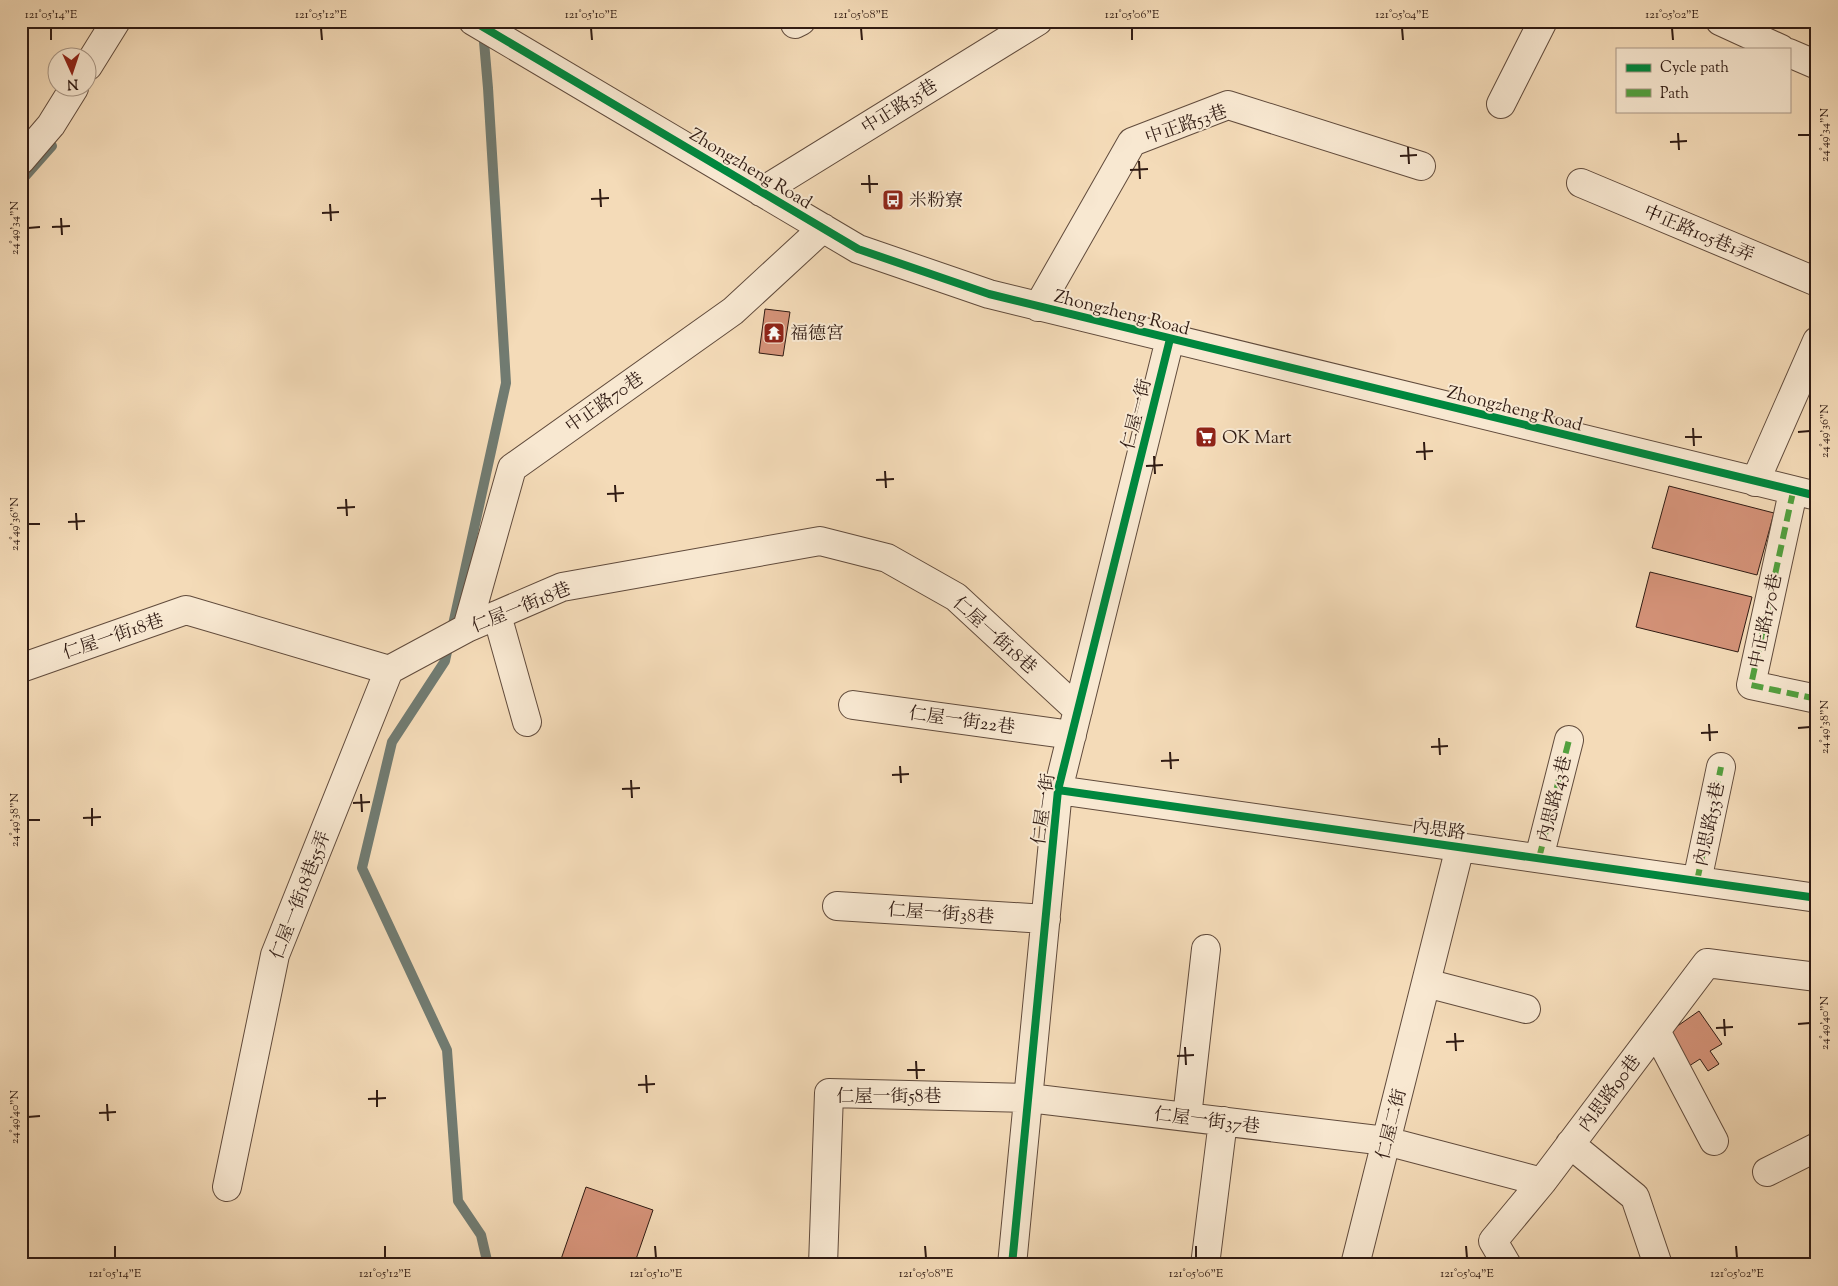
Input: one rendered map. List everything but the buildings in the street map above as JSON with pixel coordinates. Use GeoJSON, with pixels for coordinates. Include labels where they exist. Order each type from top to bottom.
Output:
{"type":"FeatureCollection","features":[{"type":"Feature","properties":{"kind":"street"},"geometry":{"type":"LineString","coordinates":[[98,50],[116,21]]}},
{"type":"Feature","properties":{"kind":"street","name":"Zhongzheng Road"},"geometry":{"type":"LineString","coordinates":[[473,21],[858,248],[989,294],[1038,307],[1805,494]]}},
{"type":"Feature","properties":{"kind":"street","name":"中正路35巷"},"geometry":{"type":"LineString","coordinates":[[761,192],[1038,21]]}},
{"type":"Feature","properties":{"kind":"street"},"geometry":{"type":"LineString","coordinates":[[1501,104],[1543,21]]}},
{"type":"Feature","properties":{"kind":"street"},"geometry":{"type":"LineString","coordinates":[[1720,21],[1779,48]]}},
{"type":"Feature","properties":{"kind":"street"},"geometry":{"type":"LineString","coordinates":[[1790,52],[1817,65]]}},
{"type":"Feature","properties":{"kind":"street"},"geometry":{"type":"LineString","coordinates":[[21,160],[50,125],[68,98]]}},
{"type":"Feature","properties":{"kind":"street","name":"中正路53巷"},"geometry":{"type":"LineString","coordinates":[[1038,307],[1132,142],[1228,106],[1421,166]]}},
{"type":"Feature","properties":{"kind":"street","name":"中正路105巷1弄"},"geometry":{"type":"LineString","coordinates":[[1581,183],[1817,282]]}},
{"type":"Feature","properties":{"kind":"street","name":"中正路70巷"},"geometry":{"type":"LineString","coordinates":[[467,628],[512,468],[733,310],[823,228]]}},
{"type":"Feature","properties":{"kind":"street","name":"仁屋一街"},"geometry":{"type":"LineString","coordinates":[[1012,1265],[1058,790],[1170,339]]}},
{"type":"Feature","properties":{"kind":"street"},"geometry":{"type":"LineString","coordinates":[[1755,482],[1817,341]]}},
{"type":"Feature","properties":{"kind":"street","name":"中正路170巷"},"geometry":{"type":"LineString","coordinates":[[1805,494],[1750,685],[1817,699]]}},
{"type":"Feature","properties":{"kind":"street","name":"仁屋一街18巷"},"geometry":{"type":"LineString","coordinates":[[21,668],[186,610],[389,670],[467,628],[562,586],[820,540],[887,558],[956,597],[1074,723]]}},
{"type":"Feature","properties":{"kind":"street"},"geometry":{"type":"LineString","coordinates":[[498,615],[527,722]]}},
{"type":"Feature","properties":{"kind":"street","name":"仁屋一街18巷55弄"},"geometry":{"type":"LineString","coordinates":[[227,1187],[274,955],[389,670]]}},
{"type":"Feature","properties":{"kind":"street","name":"仁屋一街22巷"},"geometry":{"type":"LineString","coordinates":[[853,705],[1074,723]]}},
{"type":"Feature","properties":{"kind":"street","name":"內思路43巷"},"geometry":{"type":"LineString","coordinates":[[1539,858],[1570,740]]}},
{"type":"Feature","properties":{"kind":"street","name":"內思路53巷"},"geometry":{"type":"LineString","coordinates":[[1696,880],[1721,767]]}},
{"type":"Feature","properties":{"kind":"street","name":"內思路"},"geometry":{"type":"LineString","coordinates":[[1058,790],[1817,898]]}},
{"type":"Feature","properties":{"kind":"street","name":"仁屋二街"},"geometry":{"type":"LineString","coordinates":[[1355,1265],[1460,847]]}},
{"type":"Feature","properties":{"kind":"street","name":"仁屋一街38巷"},"geometry":{"type":"LineString","coordinates":[[837,906],[1046,919]]}},
{"type":"Feature","properties":{"kind":"street"},"geometry":{"type":"LineString","coordinates":[[1187,1117],[1206,949]]}},
{"type":"Feature","properties":{"kind":"street","name":"內思路90巷"},"geometry":{"type":"LineString","coordinates":[[1507,1265],[1493,1241],[1542,1182],[1707,963],[1817,977]]}},
{"type":"Feature","properties":{"kind":"street"},"geometry":{"type":"LineString","coordinates":[[1426,983],[1526,1009]]}},
{"type":"Feature","properties":{"kind":"street"},"geometry":{"type":"LineString","coordinates":[[1656,1031],[1714,1141]]}},
{"type":"Feature","properties":{"kind":"street","name":"仁屋一街58巷"},"geometry":{"type":"LineString","coordinates":[[823,1265],[828,1093],[1029,1098]]}},
{"type":"Feature","properties":{"kind":"street","name":"仁屋一街37巷"},"geometry":{"type":"LineString","coordinates":[[1029,1098],[1386,1142]]}},
{"type":"Feature","properties":{"kind":"street"},"geometry":{"type":"LineString","coordinates":[[1205,1265],[1223,1121]]}},
{"type":"Feature","properties":{"kind":"street"},"geometry":{"type":"LineString","coordinates":[[1386,1142],[1542,1182]]}},
{"type":"Feature","properties":{"kind":"street"},"geometry":{"type":"LineString","coordinates":[[1570,1144],[1635,1197],[1658,1265]]}},
{"type":"Feature","properties":{"kind":"street"},"geometry":{"type":"LineString","coordinates":[[1767,1172],[1817,1147]]}},
{"type":"Feature","properties":{"kind":"waterway"},"geometry":{"type":"LineString","coordinates":[[483,30],[506,383],[445,661],[392,742],[362,868],[447,1050],[458,1201],[481,1235],[488,1265]]}},
{"type":"Feature","properties":{"kind":"waterway"},"geometry":{"type":"LineString","coordinates":[[21,181],[52,146]]}},
{"type":"Feature","properties":{"kind":"marked path"},"geometry":{"type":"LineString","coordinates":[[795,24],[801,21]]}},
{"type":"Feature","properties":{"kind":"marked path"},"geometry":{"type":"LineString","coordinates":[[1793,492],[1751,685],[1817,699]]}},
{"type":"Feature","properties":{"kind":"marked path"},"geometry":{"type":"LineString","coordinates":[[1539,858],[1569,740]]}},
{"type":"Feature","properties":{"kind":"marked path"},"geometry":{"type":"LineString","coordinates":[[1697,881],[1721,767]]}},
{"type":"Feature","properties":{"kind":"cycle path"},"geometry":{"type":"LineString","coordinates":[[473,21],[858,249],[989,294],[1817,496]]}},
{"type":"Feature","properties":{"kind":"cycle path"},"geometry":{"type":"LineString","coordinates":[[1012,1265],[1058,790],[1170,339]]}},
{"type":"Feature","properties":{"kind":"cycle path"},"geometry":{"type":"LineString","coordinates":[[1058,790],[1817,898]]}},
{"type":"Feature","properties":{"kind":"place","name":"米粉寮"},"geometry":{"type":"Point","coordinates":[893,200]}},
{"type":"Feature","properties":{"kind":"place","name":"福德宮"},"geometry":{"type":"Point","coordinates":[774,333]}},
{"type":"Feature","properties":{"kind":"place","name":"OK Mart"},"geometry":{"type":"Point","coordinates":[1206,437]}}]}
